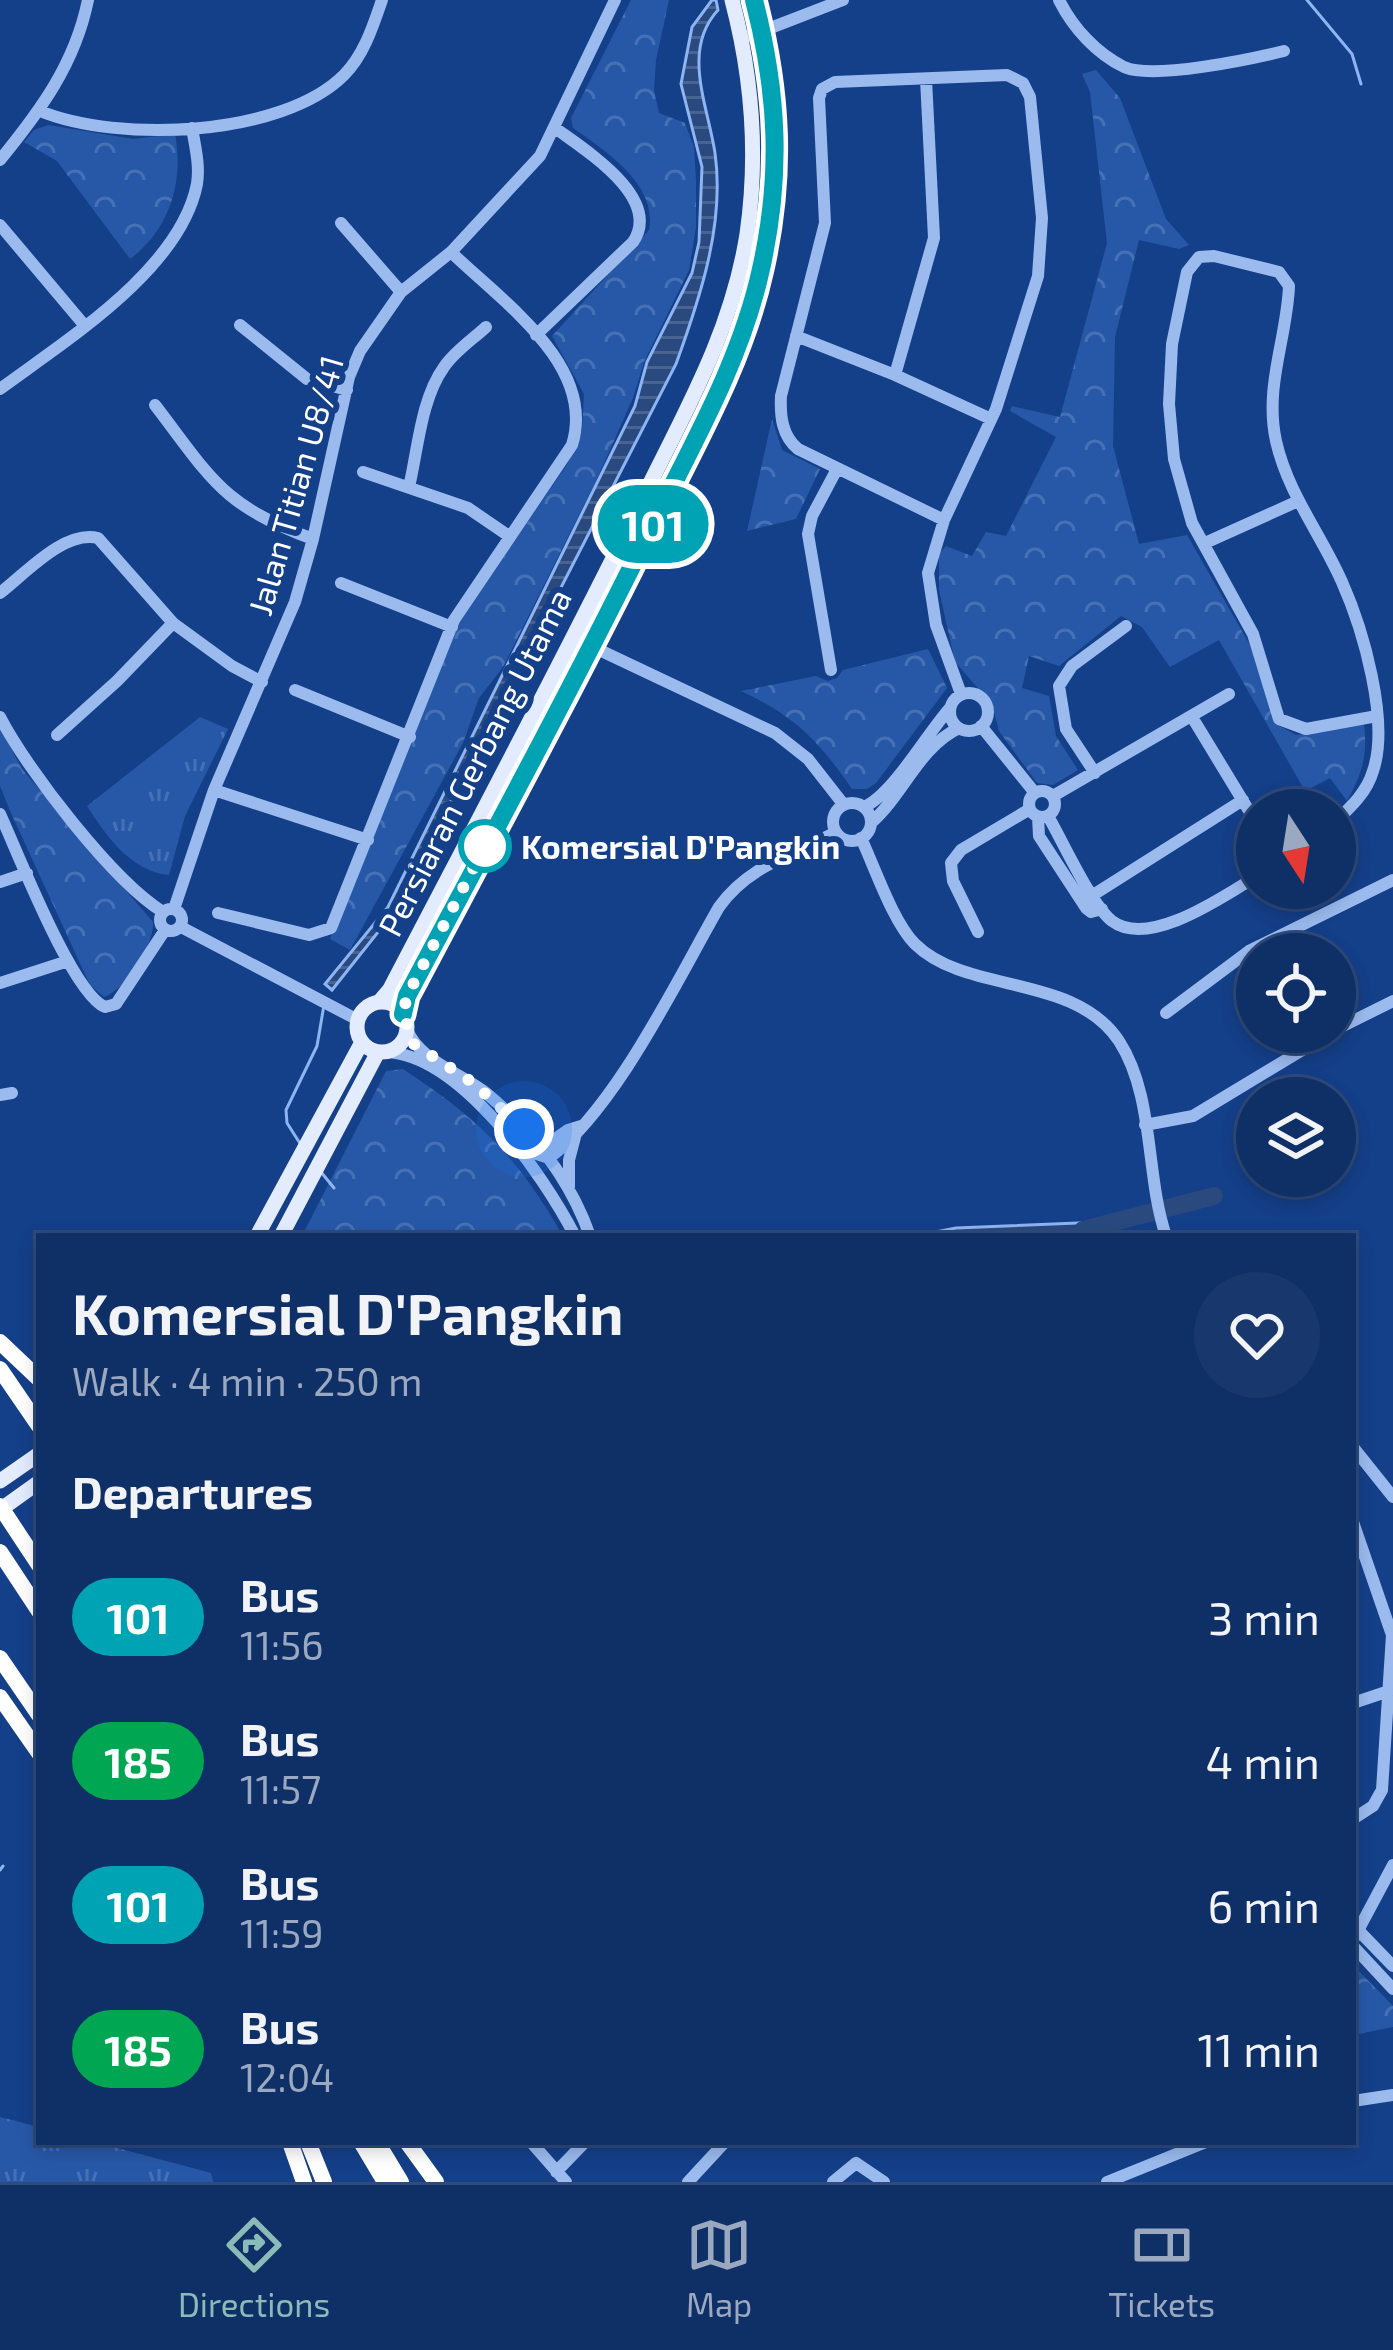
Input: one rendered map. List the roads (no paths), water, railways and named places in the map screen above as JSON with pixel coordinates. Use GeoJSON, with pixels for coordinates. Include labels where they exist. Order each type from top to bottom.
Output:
{"type":"FeatureCollection","features":[{"type":"Feature","properties":{"kind":"highway"},"geometry":{"type":"LineString","coordinates":[[0,1342],[36,1375]]}},
{"type":"Feature","properties":{"kind":"highway"},"geometry":{"type":"LineString","coordinates":[[0,1369],[36,1422]]}},
{"type":"Feature","properties":{"kind":"highway"},"geometry":{"type":"LineString","coordinates":[[0,1508],[36,1561]]}},
{"type":"Feature","properties":{"kind":"highway"},"geometry":{"type":"LineString","coordinates":[[0,1552],[36,1606]]}},
{"type":"Feature","properties":{"kind":"highway"},"geometry":{"type":"LineString","coordinates":[[0,1658],[36,1711]]}},
{"type":"Feature","properties":{"kind":"highway"},"geometry":{"type":"LineString","coordinates":[[0,1697],[36,1749]]}},
{"type":"Feature","properties":{"kind":"highway"},"geometry":{"type":"LineString","coordinates":[[291,2145],[304,2182]]}},
{"type":"Feature","properties":{"kind":"highway"},"geometry":{"type":"LineString","coordinates":[[309,2145],[324,2182]]}},
{"type":"Feature","properties":{"kind":"highway"},"geometry":{"type":"LineString","coordinates":[[363,2145],[385,2182]]}},
{"type":"Feature","properties":{"kind":"highway"},"geometry":{"type":"LineString","coordinates":[[379,2145],[401,2182]]}},
{"type":"Feature","properties":{"kind":"highway"},"geometry":{"type":"LineString","coordinates":[[409,2145],[436,2182]]}},
{"type":"Feature","properties":{"kind":"main road","name":"Persiaran Gerbang Utama"},"geometry":{"type":"LineString","coordinates":[[405,1022],[407,996],[592,646],[718,394],[761,273],[776,133],[773,82],[755,4]]}},
{"type":"Feature","properties":{"kind":"main road","name":"Persiaran Gerbang Utama"},"geometry":{"type":"LineString","coordinates":[[379,1002],[574,638],[721,339],[750,205],[752,126],[734,6]]}},
{"type":"Feature","properties":{"kind":"main road"},"geometry":{"type":"LineString","coordinates":[[259,1233],[362,1042],[358,1020],[365,1008],[379,1002],[392,1005],[405,1022],[400,1044],[382,1052],[283,1233]]}},
{"type":"Feature","properties":{"kind":"main road"},"geometry":{"type":"LineString","coordinates":[[362,1042],[382,1052]]}},
{"type":"Feature","properties":{"kind":"main road"},"geometry":{"type":"LineString","coordinates":[[0,1480],[36,1456]]}},
{"type":"Feature","properties":{"kind":"main road"},"geometry":{"type":"LineString","coordinates":[[0,1508],[36,1484]]}},
{"type":"Feature","properties":{"kind":"street"},"geometry":{"type":"LineString","coordinates":[[0,160],[40,111],[73,51],[88,0]]}},
{"type":"Feature","properties":{"kind":"street"},"geometry":{"type":"LineString","coordinates":[[40,111],[65,122],[127,132],[192,128],[282,112],[333,85],[361,53],[382,0]]}},
{"type":"Feature","properties":{"kind":"street","name":"Jalan Titian U8/41"},"geometry":{"type":"LineString","coordinates":[[168,911],[295,602],[353,364],[368,335],[401,292],[451,252],[540,157],[616,0]]}},
{"type":"Feature","properties":{"kind":"street"},"geometry":{"type":"LineString","coordinates":[[742,38],[843,0]]}},
{"type":"Feature","properties":{"kind":"street"},"geometry":{"type":"LineString","coordinates":[[1059,0],[1079,33],[1127,69],[1214,68],[1284,52]]}},
{"type":"Feature","properties":{"kind":"street"},"geometry":{"type":"LineString","coordinates":[[944,520],[798,449],[785,433],[782,396],[825,223],[819,98],[822,88],[846,80],[1012,76],[1023,83],[1030,97],[1043,246],[1038,276],[991,419],[931,553],[929,590],[936,625],[961,694]]}},
{"type":"Feature","properties":{"kind":"street"},"geometry":{"type":"LineString","coordinates":[[895,375],[934,238],[926,79]]}},
{"type":"Feature","properties":{"kind":"street"},"geometry":{"type":"LineString","coordinates":[[0,389],[141,279],[184,215],[198,172],[192,128]]}},
{"type":"Feature","properties":{"kind":"street"},"geometry":{"type":"LineString","coordinates":[[536,335],[633,242],[640,229],[636,204],[623,184],[555,128]]}},
{"type":"Feature","properties":{"kind":"street"},"geometry":{"type":"LineString","coordinates":[[341,223],[401,292]]}},
{"type":"Feature","properties":{"kind":"street"},"geometry":{"type":"LineString","coordinates":[[0,225],[85,326]]}},
{"type":"Feature","properties":{"kind":"street"},"geometry":{"type":"LineString","coordinates":[[218,913],[316,935],[336,921],[452,627],[509,536],[565,461],[578,428],[574,388],[536,335],[451,252]]}},
{"type":"Feature","properties":{"kind":"street"},"geometry":{"type":"LineString","coordinates":[[1356,800],[1378,755],[1377,716],[1348,598],[1296,502],[1274,423],[1274,370],[1288,286],[1279,272],[1208,255],[1193,262],[1187,272],[1172,344],[1168,404],[1174,459],[1192,523],[1250,628],[1279,719],[1306,729],[1377,716]]}},
{"type":"Feature","properties":{"kind":"street"},"geometry":{"type":"LineString","coordinates":[[240,325],[307,379],[346,390]]}},
{"type":"Feature","properties":{"kind":"street"},"geometry":{"type":"LineString","coordinates":[[409,487],[439,374],[486,327]]}},
{"type":"Feature","properties":{"kind":"street"},"geometry":{"type":"LineString","coordinates":[[796,336],[991,419]]}},
{"type":"Feature","properties":{"kind":"street"},"geometry":{"type":"LineString","coordinates":[[154,405],[226,496],[263,519],[313,539]]}},
{"type":"Feature","properties":{"kind":"street"},"geometry":{"type":"LineString","coordinates":[[831,670],[808,534],[812,516],[837,469]]}},
{"type":"Feature","properties":{"kind":"street"},"geometry":{"type":"LineString","coordinates":[[363,472],[475,511],[509,536]]}},
{"type":"Feature","properties":{"kind":"street"},"geometry":{"type":"LineString","coordinates":[[1205,543],[1296,502]]}},
{"type":"Feature","properties":{"kind":"street"},"geometry":{"type":"LineString","coordinates":[[0,593],[69,541],[91,536],[111,550],[173,623],[262,682]]}},
{"type":"Feature","properties":{"kind":"street"},"geometry":{"type":"LineString","coordinates":[[340,584],[452,627]]}},
{"type":"Feature","properties":{"kind":"street"},"geometry":{"type":"LineString","coordinates":[[57,735],[173,623]]}},
{"type":"Feature","properties":{"kind":"street"},"geometry":{"type":"LineString","coordinates":[[1095,773],[1066,729],[1059,686],[1072,666],[1126,626]]}},
{"type":"Feature","properties":{"kind":"street"},"geometry":{"type":"LineString","coordinates":[[574,638],[775,733],[808,759],[844,805]]}},
{"type":"Feature","properties":{"kind":"street"},"geometry":{"type":"LineString","coordinates":[[295,690],[410,737]]}},
{"type":"Feature","properties":{"kind":"street"},"geometry":{"type":"LineString","coordinates":[[864,807],[887,793],[907,760],[961,694],[974,693],[986,703],[988,716],[973,730],[959,728],[952,722],[950,708]]}},
{"type":"Feature","properties":{"kind":"street"},"geometry":{"type":"LineString","coordinates":[[1053,796],[1229,694]]}},
{"type":"Feature","properties":{"kind":"street"},"geometry":{"type":"LineString","coordinates":[[0,717],[42,783],[130,886],[168,911],[182,914],[181,927]]}},
{"type":"Feature","properties":{"kind":"street"},"geometry":{"type":"LineString","coordinates":[[1192,717],[1236,789]]}},
{"type":"Feature","properties":{"kind":"street"},"geometry":{"type":"LineString","coordinates":[[982,726],[1035,793]]}},
{"type":"Feature","properties":{"kind":"street"},"geometry":{"type":"LineString","coordinates":[[871,824],[864,807],[854,803],[844,805],[833,817],[836,832],[850,841],[861,838],[897,798],[931,747],[959,728]]}},
{"type":"Feature","properties":{"kind":"street"},"geometry":{"type":"LineString","coordinates":[[214,790],[368,840]]}},
{"type":"Feature","properties":{"kind":"street"},"geometry":{"type":"LineString","coordinates":[[978,932],[953,880],[951,863],[961,850],[1039,814],[1055,808],[1053,796],[1045,791],[1030,800],[1039,814],[1102,909],[1116,924],[1153,929],[1236,887]]}},
{"type":"Feature","properties":{"kind":"street"},"geometry":{"type":"LineString","coordinates":[[1093,895],[1236,804]]}},
{"type":"Feature","properties":{"kind":"street"},"geometry":{"type":"LineString","coordinates":[[0,814],[68,961],[98,1005],[111,1006],[119,1000],[165,930]]}},
{"type":"Feature","properties":{"kind":"street"},"geometry":{"type":"LineString","coordinates":[[1039,814],[1039,836],[1086,908],[1091,912],[1102,909]]}},
{"type":"Feature","properties":{"kind":"street"},"geometry":{"type":"LineString","coordinates":[[544,1155],[575,1130],[627,1064],[728,894],[767,863],[836,832]]}},
{"type":"Feature","properties":{"kind":"street"},"geometry":{"type":"LineString","coordinates":[[861,838],[906,933],[921,949],[963,969],[1068,1001],[1107,1027],[1132,1065],[1165,1233]]}},
{"type":"Feature","properties":{"kind":"street"},"geometry":{"type":"LineString","coordinates":[[0,882],[27,873]]}},
{"type":"Feature","properties":{"kind":"street"},"geometry":{"type":"LineString","coordinates":[[1166,1013],[1250,951],[1393,880]]}},
{"type":"Feature","properties":{"kind":"street"},"geometry":{"type":"LineString","coordinates":[[168,911],[160,922],[165,930],[181,927]]}},
{"type":"Feature","properties":{"kind":"street"},"geometry":{"type":"LineString","coordinates":[[181,927],[358,1020]]}},
{"type":"Feature","properties":{"kind":"street"},"geometry":{"type":"LineString","coordinates":[[0,983],[68,961]]}},
{"type":"Feature","properties":{"kind":"street"},"geometry":{"type":"LineString","coordinates":[[1356,1020],[1393,1001]]}},
{"type":"Feature","properties":{"kind":"street"},"geometry":{"type":"LineString","coordinates":[[405,1022],[414,1044],[472,1082],[524,1129],[570,1192],[589,1233]]}},
{"type":"Feature","properties":{"kind":"street"},"geometry":{"type":"LineString","coordinates":[[382,1052],[411,1057],[463,1090],[521,1149],[572,1233]]}},
{"type":"Feature","properties":{"kind":"street"},"geometry":{"type":"LineString","coordinates":[[1145,1125],[1193,1116],[1299,1053]]}},
{"type":"Feature","properties":{"kind":"street"},"geometry":{"type":"LineString","coordinates":[[524,1129],[544,1133],[575,1130]]}},
{"type":"Feature","properties":{"kind":"street"},"geometry":{"type":"LineString","coordinates":[[570,1192],[568,1171],[575,1130]]}},
{"type":"Feature","properties":{"kind":"street"},"geometry":{"type":"LineString","coordinates":[[521,1149],[544,1155]]}},
{"type":"Feature","properties":{"kind":"street"},"geometry":{"type":"LineString","coordinates":[[544,1155],[544,1180]]}},
{"type":"Feature","properties":{"kind":"street"},"geometry":{"type":"LineString","coordinates":[[1356,1454],[1393,1497]]}},
{"type":"Feature","properties":{"kind":"street"},"geometry":{"type":"LineString","coordinates":[[1356,1531],[1391,1628],[1382,1790],[1373,1806],[1356,1817]]}},
{"type":"Feature","properties":{"kind":"street"},"geometry":{"type":"LineString","coordinates":[[1356,1578],[1370,1573]]}},
{"type":"Feature","properties":{"kind":"street"},"geometry":{"type":"LineString","coordinates":[[1356,1702],[1389,1691]]}},
{"type":"Feature","properties":{"kind":"street"},"geometry":{"type":"LineString","coordinates":[[1356,1937],[1393,1864]]}},
{"type":"Feature","properties":{"kind":"street"},"geometry":{"type":"LineString","coordinates":[[1356,1940],[1393,1966]]}},
{"type":"Feature","properties":{"kind":"street"},"geometry":{"type":"LineString","coordinates":[[1356,1940],[1393,1989]]}},
{"type":"Feature","properties":{"kind":"street"},"geometry":{"type":"LineString","coordinates":[[1356,2101],[1393,2095]]}},
{"type":"Feature","properties":{"kind":"street"},"geometry":{"type":"LineString","coordinates":[[538,2145],[556,2173],[582,2145]]}},
{"type":"Feature","properties":{"kind":"street"},"geometry":{"type":"LineString","coordinates":[[688,2182],[722,2145]]}},
{"type":"Feature","properties":{"kind":"street"},"geometry":{"type":"LineString","coordinates":[[1107,2182],[1199,2145]]}},
{"type":"Feature","properties":{"kind":"street"},"geometry":{"type":"LineString","coordinates":[[833,2182],[856,2163],[884,2182]]}},
{"type":"Feature","properties":{"kind":"waterway"},"geometry":{"type":"LineString","coordinates":[[1307,0],[1352,54],[1361,84]]}},
{"type":"Feature","properties":{"kind":"waterway"},"geometry":{"type":"LineString","coordinates":[[301,1145],[287,1123],[286,1110],[317,1046],[324,1005]]}},
{"type":"Feature","properties":{"kind":"waterway"},"geometry":{"type":"LineString","coordinates":[[321,1172],[334,1188]]}},
{"type":"Feature","properties":{"kind":"waterway"},"geometry":{"type":"LineString","coordinates":[[1083,1230],[1214,1196]]}},
{"type":"Feature","properties":{"kind":"waterway"},"geometry":{"type":"LineString","coordinates":[[0,1870],[3,1866]]}},
{"type":"Feature","properties":{"kind":"place","name":"Komersial D'Pangkin"},"geometry":{"type":"Point","coordinates":[485,846]}}]}
